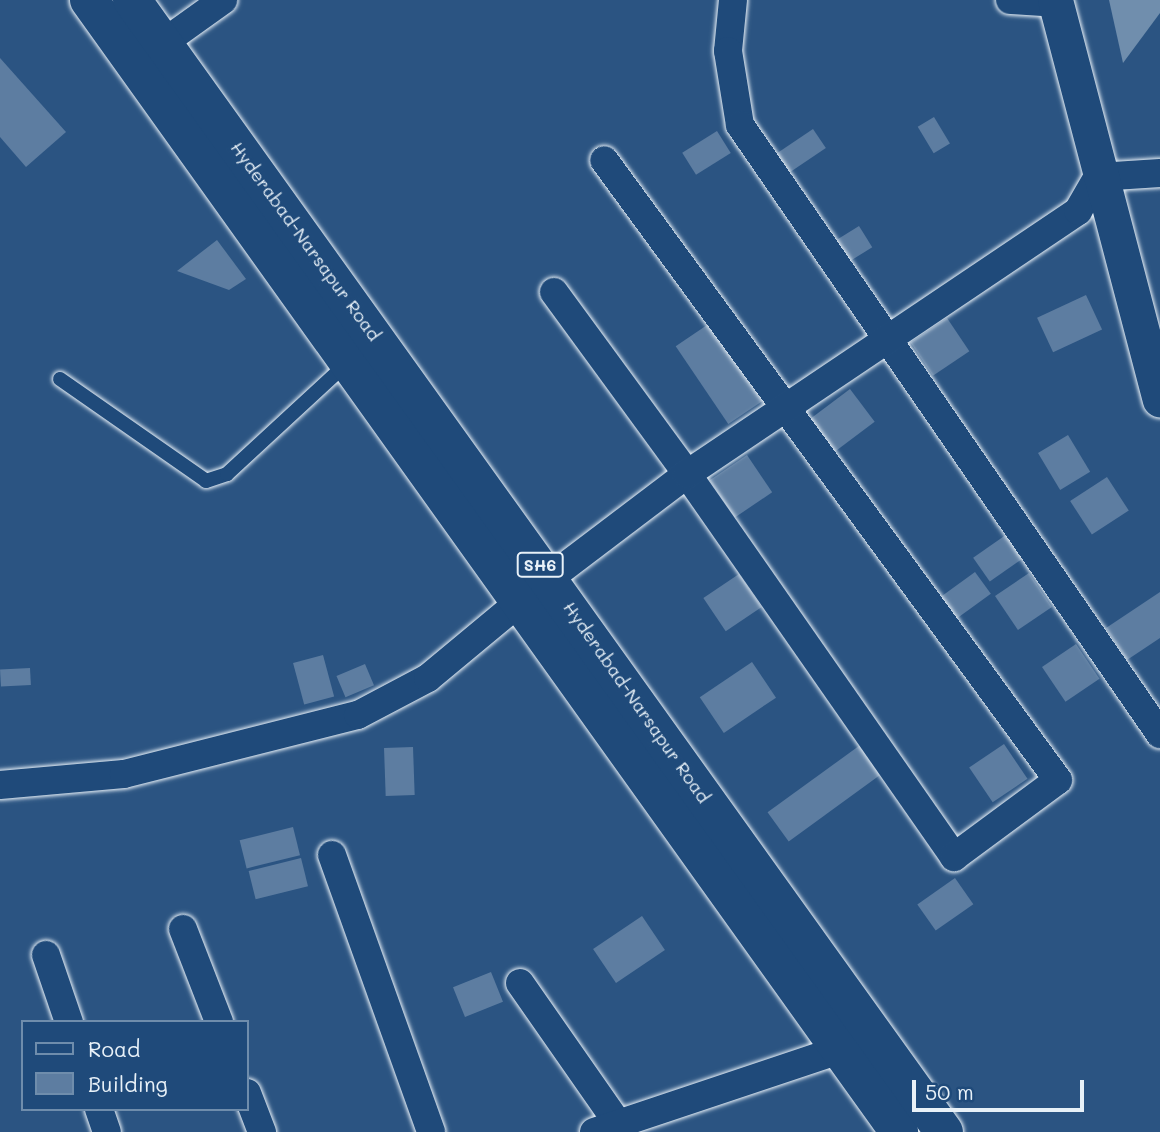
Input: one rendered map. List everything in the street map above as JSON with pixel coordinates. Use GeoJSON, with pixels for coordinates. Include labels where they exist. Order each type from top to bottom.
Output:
{"type":"FeatureCollection","features":[{"type":"Feature","properties":{"kind":"main road","name":"Hyderabad-Narsapur Road"},"geometry":{"type":"LineString","coordinates":[[89,0],[350,361],[536,589],[944,1132]]}},
{"type":"Feature","properties":{"kind":"main road","name":"Hyderabad-Narsapur Road"},"geometry":{"type":"LineString","coordinates":[[132,0],[536,589],[900,1132]]}},
{"type":"Feature","properties":{"kind":"street"},"geometry":{"type":"LineString","coordinates":[[163,43],[223,0]]}},
{"type":"Feature","properties":{"kind":"street"},"geometry":{"type":"LineString","coordinates":[[733,0],[728,51],[740,125],[884,340],[1160,734]]}},
{"type":"Feature","properties":{"kind":"street"},"geometry":{"type":"LineString","coordinates":[[1010,0],[1056,1],[1098,177],[1160,399]]}},
{"type":"Feature","properties":{"kind":"street"},"geometry":{"type":"LineString","coordinates":[[554,292],[687,474],[954,857],[1058,780],[604,160]]}},
{"type":"Feature","properties":{"kind":"street"},"geometry":{"type":"LineString","coordinates":[[1098,177],[1160,173]]}},
{"type":"Feature","properties":{"kind":"street"},"geometry":{"type":"LineString","coordinates":[[0,785],[165,766],[358,715],[428,678],[536,589],[687,474],[1078,211],[1098,177]]}},
{"type":"Feature","properties":{"kind":"street"},"geometry":{"type":"LineString","coordinates":[[332,855],[431,1132]]}},
{"type":"Feature","properties":{"kind":"street"},"geometry":{"type":"LineString","coordinates":[[183,929],[218,1020]]}},
{"type":"Feature","properties":{"kind":"street"},"geometry":{"type":"LineString","coordinates":[[46,955],[68,1020]]}},
{"type":"Feature","properties":{"kind":"street"},"geometry":{"type":"LineString","coordinates":[[520,983],[612,1129],[842,1049]]}},
{"type":"Feature","properties":{"kind":"street"},"geometry":{"type":"LineString","coordinates":[[248,1096],[262,1132]]}},
{"type":"Feature","properties":{"kind":"street"},"geometry":{"type":"LineString","coordinates":[[100,1111],[107,1132]]}},
{"type":"Feature","properties":{"kind":"lane"},"geometry":{"type":"LineString","coordinates":[[60,379],[206,481],[227,474],[350,361]]}},
{"type":"Feature","properties":{"kind":"water"},"geometry":{"type":"Polygon","coordinates":[[[1109,0],[1160,0],[1160,13],[1123,63],[1109,0]]]}},
{"type":"Feature","properties":{"kind":"building"},"geometry":{"type":"Polygon","coordinates":[[[0,58],[66,132],[26,167],[0,137],[0,58]]]}},
{"type":"Feature","properties":{"kind":"building"},"geometry":{"type":"Polygon","coordinates":[[[934,117],[950,144],[934,153],[918,127],[934,117]]]}},
{"type":"Feature","properties":{"kind":"building"},"geometry":{"type":"Polygon","coordinates":[[[813,129],[826,148],[787,174],[774,155],[813,129]]]}},
{"type":"Feature","properties":{"kind":"building"},"geometry":{"type":"Polygon","coordinates":[[[717,131],[731,153],[696,175],[682,153],[717,131]]]}},
{"type":"Feature","properties":{"kind":"building"},"geometry":{"type":"Polygon","coordinates":[[[859,226],[872,247],[848,263],[834,241],[859,226]]]}},
{"type":"Feature","properties":{"kind":"building"},"geometry":{"type":"Polygon","coordinates":[[[217,240],[246,279],[229,290],[177,271],[217,240]]]}},
{"type":"Feature","properties":{"kind":"building"},"geometry":{"type":"Polygon","coordinates":[[[1086,295],[1102,329],[1053,352],[1037,318],[1086,295]]]}},
{"type":"Feature","properties":{"kind":"building"},"geometry":{"type":"Polygon","coordinates":[[[947,318],[969,351],[933,376],[911,343],[947,318]]]}},
{"type":"Feature","properties":{"kind":"building"},"geometry":{"type":"Polygon","coordinates":[[[713,321],[766,399],[728,424],[676,346],[713,321]]]}},
{"type":"Feature","properties":{"kind":"building"},"geometry":{"type":"Polygon","coordinates":[[[850,389],[875,422],[835,452],[810,419],[850,389]]]}},
{"type":"Feature","properties":{"kind":"building"},"geometry":{"type":"Polygon","coordinates":[[[1068,435],[1090,472],[1060,490],[1038,453],[1068,435]]]}},
{"type":"Feature","properties":{"kind":"building"},"geometry":{"type":"Polygon","coordinates":[[[747,455],[772,492],[735,517],[710,480],[747,455]]]}},
{"type":"Feature","properties":{"kind":"building"},"geometry":{"type":"Polygon","coordinates":[[[1107,477],[1129,511],[1092,535],[1070,501],[1107,477]]]}},
{"type":"Feature","properties":{"kind":"building"},"geometry":{"type":"Polygon","coordinates":[[[1010,532],[1027,556],[990,582],[973,558],[1010,532]]]}},
{"type":"Feature","properties":{"kind":"building"},"geometry":{"type":"Polygon","coordinates":[[[975,572],[991,594],[956,619],[940,597],[975,572]]]}},
{"type":"Feature","properties":{"kind":"building"},"geometry":{"type":"Polygon","coordinates":[[[1029,573],[1052,607],[1018,630],[995,596],[1029,573]]]}},
{"type":"Feature","properties":{"kind":"building"},"geometry":{"type":"Polygon","coordinates":[[[739,574],[761,607],[726,631],[703,598],[739,574]]]}},
{"type":"Feature","properties":{"kind":"building"},"geometry":{"type":"Polygon","coordinates":[[[1160,592],[1160,638],[1127,660],[1106,628],[1160,592]]]}},
{"type":"Feature","properties":{"kind":"building"},"geometry":{"type":"Polygon","coordinates":[[[1076,644],[1099,679],[1065,702],[1042,667],[1076,644]]]}},
{"type":"Feature","properties":{"kind":"building"},"geometry":{"type":"Polygon","coordinates":[[[323,655],[334,697],[304,705],[293,663],[323,655]]]}},
{"type":"Feature","properties":{"kind":"building"},"geometry":{"type":"Polygon","coordinates":[[[752,662],[776,698],[724,733],[700,697],[752,662]]]}},
{"type":"Feature","properties":{"kind":"building"},"geometry":{"type":"Polygon","coordinates":[[[365,664],[374,685],[345,697],[336,676],[365,664]]]}},
{"type":"Feature","properties":{"kind":"building"},"geometry":{"type":"Polygon","coordinates":[[[30,668],[31,685],[1,687],[0,670],[30,668]]]}},
{"type":"Feature","properties":{"kind":"building"},"geometry":{"type":"Polygon","coordinates":[[[863,743],[884,772],[789,841],[768,812],[863,743]]]}},
{"type":"Feature","properties":{"kind":"building"},"geometry":{"type":"Polygon","coordinates":[[[1004,744],[1027,779],[993,802],[969,767],[1004,744]]]}},
{"type":"Feature","properties":{"kind":"building"},"geometry":{"type":"Polygon","coordinates":[[[413,747],[415,795],[386,796],[384,748],[413,747]]]}},
{"type":"Feature","properties":{"kind":"building"},"geometry":{"type":"Polygon","coordinates":[[[293,827],[300,855],[247,868],[240,840],[293,827]]]}},
{"type":"Feature","properties":{"kind":"building"},"geometry":{"type":"Polygon","coordinates":[[[301,858],[308,886],[256,899],[249,871],[301,858]]]}},
{"type":"Feature","properties":{"kind":"building"},"geometry":{"type":"Polygon","coordinates":[[[955,878],[973,904],[936,931],[917,904],[955,878]]]}},
{"type":"Feature","properties":{"kind":"building"},"geometry":{"type":"Polygon","coordinates":[[[642,916],[665,950],[616,983],[593,949],[642,916]]]}},
{"type":"Feature","properties":{"kind":"building"},"geometry":{"type":"Polygon","coordinates":[[[491,972],[503,1002],[465,1017],[453,987],[491,972]]]}}]}
